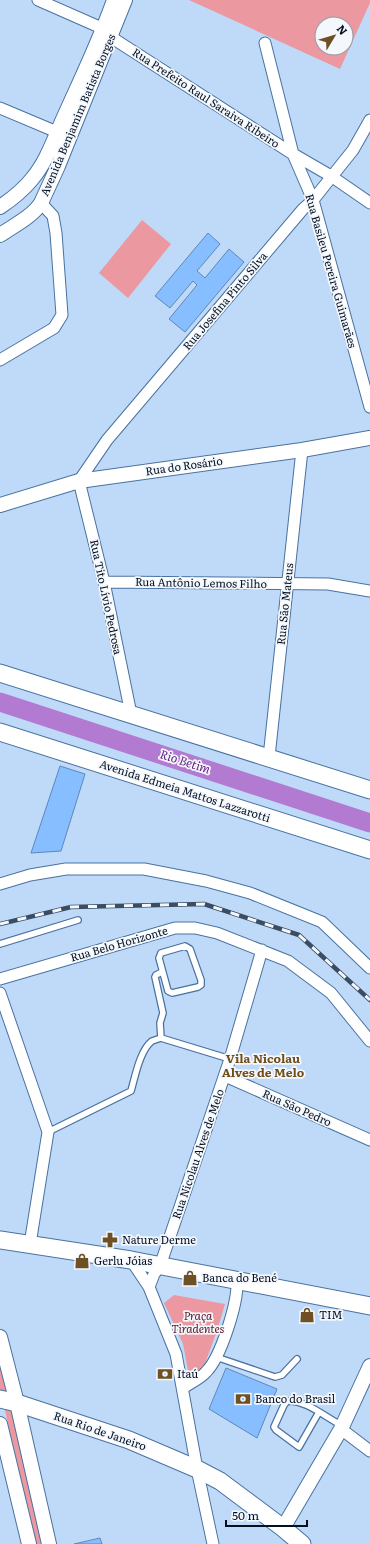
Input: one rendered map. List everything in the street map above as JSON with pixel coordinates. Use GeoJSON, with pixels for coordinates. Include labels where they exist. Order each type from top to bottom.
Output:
{"type":"FeatureCollection","features":[{"type":"Feature","properties":{"kind":"main road"},"geometry":{"type":"LineString","coordinates":[[0,673],[370,790]]}},
{"type":"Feature","properties":{"kind":"main road","name":"Avenida Edmeia Mattos Lazzarotti"},"geometry":{"type":"LineString","coordinates":[[0,732],[370,850]]}},
{"type":"Feature","properties":{"kind":"main road"},"geometry":{"type":"LineString","coordinates":[[0,1240],[131,1260],[370,1306]]}},
{"type":"Feature","properties":{"kind":"main road","name":"Rua Rio de Janeiro"},"geometry":{"type":"LineString","coordinates":[[0,1399],[17,1403],[130,1440],[197,1469],[220,1481],[302,1544]]}},
{"type":"Feature","properties":{"kind":"street","name":"Rua Prefeito Raul Saraiva Ribeiro"},"geometry":{"type":"LineString","coordinates":[[38,0],[107,32],[293,154],[331,176],[370,202]]}},
{"type":"Feature","properties":{"kind":"street","name":"Avenida Benjamim Batista Borges"},"geometry":{"type":"LineString","coordinates":[[0,235],[38,208],[41,203],[58,166],[107,32],[114,0]]}},
{"type":"Feature","properties":{"kind":"street","name":"Avenida Benjamim Batista Borges"},"geometry":{"type":"LineString","coordinates":[[0,207],[12,199],[32,179],[49,154],[57,132],[107,32],[125,0]]}},
{"type":"Feature","properties":{"kind":"street","name":"Rua Basileu Pereira Guimarães"},"geometry":{"type":"LineString","coordinates":[[265,43],[293,154],[313,200],[370,407]]}},
{"type":"Feature","properties":{"kind":"street"},"geometry":{"type":"LineString","coordinates":[[0,108],[57,132]]}},
{"type":"Feature","properties":{"kind":"street","name":"Rua Josefina Pinto Silva"},"geometry":{"type":"LineString","coordinates":[[79,481],[107,440],[303,209],[313,200],[353,150],[370,120]]}},
{"type":"Feature","properties":{"kind":"street"},"geometry":{"type":"LineString","coordinates":[[0,360],[54,328],[62,315],[56,232],[53,216],[41,203]]}},
{"type":"Feature","properties":{"kind":"street","name":"Rua do Rosário"},"geometry":{"type":"LineString","coordinates":[[0,505],[79,481],[302,450],[370,438]]}},
{"type":"Feature","properties":{"kind":"street","name":"Rua São Mateus"},"geometry":{"type":"LineString","coordinates":[[269,757],[302,450]]}},
{"type":"Feature","properties":{"kind":"street","name":"Rua Tito Lívio Pedrosa"},"geometry":{"type":"LineString","coordinates":[[79,481],[104,582],[131,714]]}},
{"type":"Feature","properties":{"kind":"street","name":"Rua Antônio Lemos Filho"},"geometry":{"type":"LineString","coordinates":[[104,582],[328,584],[370,591]]}},
{"type":"Feature","properties":{"kind":"street"},"geometry":{"type":"LineString","coordinates":[[0,884],[30,875],[66,869],[144,869],[206,881],[250,893],[322,922],[370,968]]}},
{"type":"Feature","properties":{"kind":"street","name":"Rua Belo Horizonte"},"geometry":{"type":"LineString","coordinates":[[0,979],[175,928],[195,928],[217,933],[288,961],[331,993],[370,1041]]}},
{"type":"Feature","properties":{"kind":"street","name":"Rua Nicolau Alves de Melo"},"geometry":{"type":"LineString","coordinates":[[148,1287],[154,1274],[160,1266],[230,1059],[262,950]]}},
{"type":"Feature","properties":{"kind":"street"},"geometry":{"type":"LineString","coordinates":[[0,993],[48,1132],[30,1244]]}},
{"type":"Feature","properties":{"kind":"street","name":"Rua São Pedro"},"geometry":{"type":"LineString","coordinates":[[224,1076],[370,1140]]}},
{"type":"Feature","properties":{"kind":"street"},"geometry":{"type":"LineString","coordinates":[[131,1260],[148,1287],[176,1354],[197,1469],[213,1544]]}},
{"type":"Feature","properties":{"kind":"street"},"geometry":{"type":"LineString","coordinates":[[183,1388],[205,1373],[215,1357],[231,1318],[237,1295],[237,1281]]}},
{"type":"Feature","properties":{"kind":"street"},"geometry":{"type":"LineString","coordinates":[[0,1337],[17,1403],[49,1544]]}},
{"type":"Feature","properties":{"kind":"street"},"geometry":{"type":"LineString","coordinates":[[283,1528],[342,1427],[370,1366]]}},
{"type":"Feature","properties":{"kind":"street"},"geometry":{"type":"LineString","coordinates":[[0,1424],[29,1544]]}},
{"type":"Feature","properties":{"kind":"street"},"geometry":{"type":"LineString","coordinates":[[342,1427],[370,1451]]}},
{"type":"Feature","properties":{"kind":"lane"},"geometry":{"type":"LineString","coordinates":[[0,944],[78,920]]}},
{"type":"Feature","properties":{"kind":"lane"},"geometry":{"type":"LineString","coordinates":[[185,946],[188,947],[201,980],[200,985],[198,987],[172,993],[168,990],[162,972],[159,958],[161,952],[185,946]]}},
{"type":"Feature","properties":{"kind":"lane"},"geometry":{"type":"LineString","coordinates":[[161,1038],[160,1024],[163,1013],[155,977],[162,972]]}},
{"type":"Feature","properties":{"kind":"lane"},"geometry":{"type":"LineString","coordinates":[[48,1132],[131,1091],[146,1047],[153,1040],[161,1038],[230,1059]]}},
{"type":"Feature","properties":{"kind":"lane"},"geometry":{"type":"LineString","coordinates":[[215,1357],[275,1377],[282,1375],[297,1359]]}},
{"type":"Feature","properties":{"kind":"lane"},"geometry":{"type":"LineString","coordinates":[[319,1412],[299,1447],[274,1427],[287,1401],[294,1401],[319,1412],[342,1427]]}},
{"type":"Feature","properties":{"kind":"green space"},"geometry":{"type":"Polygon","coordinates":[[[189,0],[370,0],[354,38],[354,16],[314,16],[314,56],[346,56],[340,69],[189,0]]]}},
{"type":"Feature","properties":{"kind":"green space"},"geometry":{"type":"Polygon","coordinates":[[[142,220],[171,244],[128,298],[99,273],[142,220]]]}},
{"type":"Feature","properties":{"kind":"green space","name":"Praça Tiradentes"},"geometry":{"type":"Polygon","coordinates":[[[174,1295],[225,1304],[203,1369],[196,1374],[189,1376],[183,1344],[164,1303],[174,1295]]]}},
{"type":"Feature","properties":{"kind":"green space"},"geometry":{"type":"Polygon","coordinates":[[[0,1361],[43,1544],[36,1544],[0,1389],[0,1361]]]}},
{"type":"Feature","properties":{"kind":"building"},"geometry":{"type":"Polygon","coordinates":[[[208,233],[220,244],[197,271],[205,278],[229,249],[244,262],[185,332],[169,319],[197,285],[193,281],[170,308],[155,296],[208,233]]]}},
{"type":"Feature","properties":{"kind":"building"},"geometry":{"type":"Polygon","coordinates":[[[60,766],[85,774],[61,851],[31,853],[60,766]]]}},
{"type":"Feature","properties":{"kind":"building","name":"Banco do Brasil"},"geometry":{"type":"Polygon","coordinates":[[[226,1368],[277,1389],[257,1438],[209,1409],[226,1368]]]}},
{"type":"Feature","properties":{"kind":"building"},"geometry":{"type":"Polygon","coordinates":[[[100,1538],[102,1544],[74,1544],[100,1538]]]}},
{"type":"Feature","properties":{"kind":"waterway","name":"Rio Betim"},"geometry":{"type":"LineString","coordinates":[[0,702],[370,823]]}},
{"type":"Feature","properties":{"kind":"railway"},"geometry":{"type":"LineString","coordinates":[[0,924],[71,907],[204,904],[299,935],[370,1000]]}},
{"type":"Feature","properties":{"kind":"place","name":"Nature Derme"},"geometry":{"type":"Point","coordinates":[110,1240]}},
{"type":"Feature","properties":{"kind":"place","name":"Gerlu Jóias"},"geometry":{"type":"Point","coordinates":[82,1261]}},
{"type":"Feature","properties":{"kind":"place","name":"Banca do Bené"},"geometry":{"type":"Point","coordinates":[190,1278]}},
{"type":"Feature","properties":{"kind":"place","name":"TIM"},"geometry":{"type":"Point","coordinates":[307,1315]}},
{"type":"Feature","properties":{"kind":"place","name":"Itaú"},"geometry":{"type":"Point","coordinates":[165,1374]}},
{"type":"Feature","properties":{"kind":"place","name":"Banco do Brasil"},"geometry":{"type":"Point","coordinates":[243,1399]}},
{"type":"Feature","properties":{"kind":"district","name":"Vila Nicolau Alves de Melo"},"geometry":{"type":"Point","coordinates":[263,1066]}}]}
